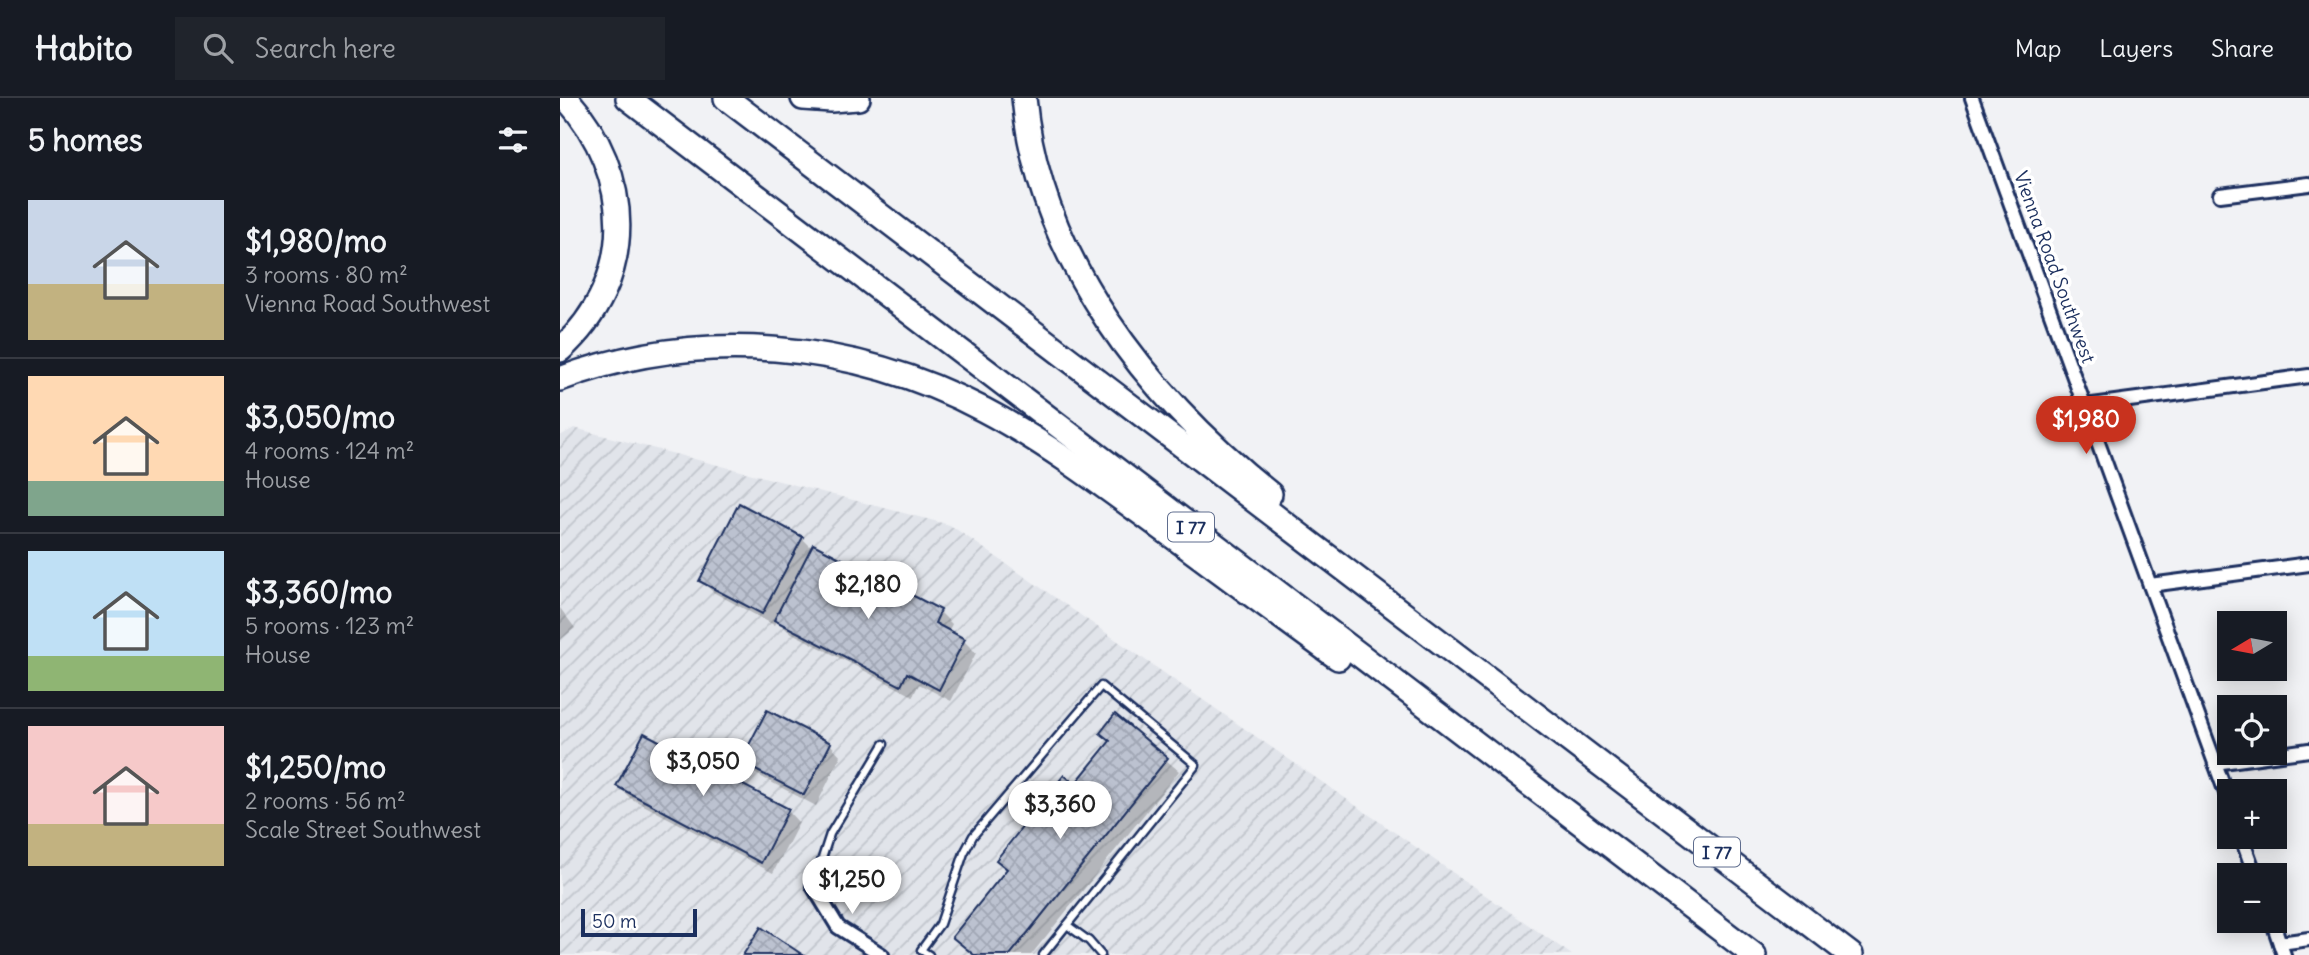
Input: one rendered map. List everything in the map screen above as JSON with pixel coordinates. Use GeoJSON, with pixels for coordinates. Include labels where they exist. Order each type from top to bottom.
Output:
{"type":"FeatureCollection","features":[{"type":"Feature","properties":{"kind":"highway"},"geometry":{"type":"LineString","coordinates":[[560,350],[584,325],[602,295],[614,262],[618,228],[615,193],[603,154],[586,124],[566,98]]}},
{"type":"Feature","properties":{"kind":"highway","name":"I 77"},"geometry":{"type":"LineString","coordinates":[[628,98],[1754,955]]}},
{"type":"Feature","properties":{"kind":"highway","name":"I 77"},"geometry":{"type":"LineString","coordinates":[[726,98],[1852,955]]}},
{"type":"Feature","properties":{"kind":"highway"},"geometry":{"type":"LineString","coordinates":[[803,98],[858,98]]}},
{"type":"Feature","properties":{"kind":"highway"},"geometry":{"type":"LineString","coordinates":[[1024,98],[1037,164],[1067,250],[1097,305],[1146,372],[1216,446],[1265,490],[1536,700],[1583,751]]}},
{"type":"Feature","properties":{"kind":"highway"},"geometry":{"type":"LineString","coordinates":[[560,380],[616,361],[652,354],[714,347],[771,348],[855,360],[949,392],[1004,421],[1083,472],[1502,779],[1636,865]]}},
{"type":"Feature","properties":{"kind":"street","name":"Vienna Road Southwest"},"geometry":{"type":"LineString","coordinates":[[1972,98],[2221,779]]}},
{"type":"Feature","properties":{"kind":"street"},"geometry":{"type":"LineString","coordinates":[[2220,195],[2309,184]]}},
{"type":"Feature","properties":{"kind":"street"},"geometry":{"type":"LineString","coordinates":[[2085,406],[2309,376]]}},
{"type":"Feature","properties":{"kind":"street"},"geometry":{"type":"LineString","coordinates":[[2150,585],[2309,564]]}},
{"type":"Feature","properties":{"kind":"street"},"geometry":{"type":"LineString","coordinates":[[2215,763],[2309,750]]}},
{"type":"Feature","properties":{"kind":"street"},"geometry":{"type":"LineString","coordinates":[[813,886],[838,927],[881,955]]}},
{"type":"Feature","properties":{"kind":"street"},"geometry":{"type":"LineString","coordinates":[[2282,949],[2309,939]]}},
{"type":"Feature","properties":{"kind":"lane"},"geometry":{"type":"LineString","coordinates":[[929,955],[921,950],[940,924],[964,853],[973,835],[1101,686],[1196,765],[1043,955]]}},
{"type":"Feature","properties":{"kind":"lane"},"geometry":{"type":"LineString","coordinates":[[813,886],[830,834],[884,744]]}},
{"type":"Feature","properties":{"kind":"lane"},"geometry":{"type":"LineString","coordinates":[[1067,925],[1101,955]]}},
{"type":"Feature","properties":{"kind":"shaded area"},"geometry":{"type":"Polygon","coordinates":[[[574,428],[950,525],[1572,955],[560,955],[560,436],[574,428]]]}},
{"type":"Feature","properties":{"kind":"building"},"geometry":{"type":"Polygon","coordinates":[[[739,503],[803,537],[762,614],[699,581],[739,503]]]}},
{"type":"Feature","properties":{"kind":"building"},"geometry":{"type":"Polygon","coordinates":[[[813,544],[941,610],[935,623],[965,639],[939,690],[907,673],[901,686],[774,620],[813,544]]]}},
{"type":"Feature","properties":{"kind":"building"},"geometry":{"type":"Polygon","coordinates":[[[767,710],[831,743],[804,795],[740,762],[767,710]]]}},
{"type":"Feature","properties":{"kind":"building"},"geometry":{"type":"Polygon","coordinates":[[[1115,714],[1168,758],[1010,955],[974,955],[952,937],[1007,869],[996,860],[1064,775],[1075,784],[1110,741],[1100,733],[1115,714]]]}},
{"type":"Feature","properties":{"kind":"building"},"geometry":{"type":"Polygon","coordinates":[[[644,733],[789,809],[761,863],[616,786],[644,733]]]}},
{"type":"Feature","properties":{"kind":"building"},"geometry":{"type":"Polygon","coordinates":[[[761,927],[803,955],[743,955],[761,927]]]}}]}
